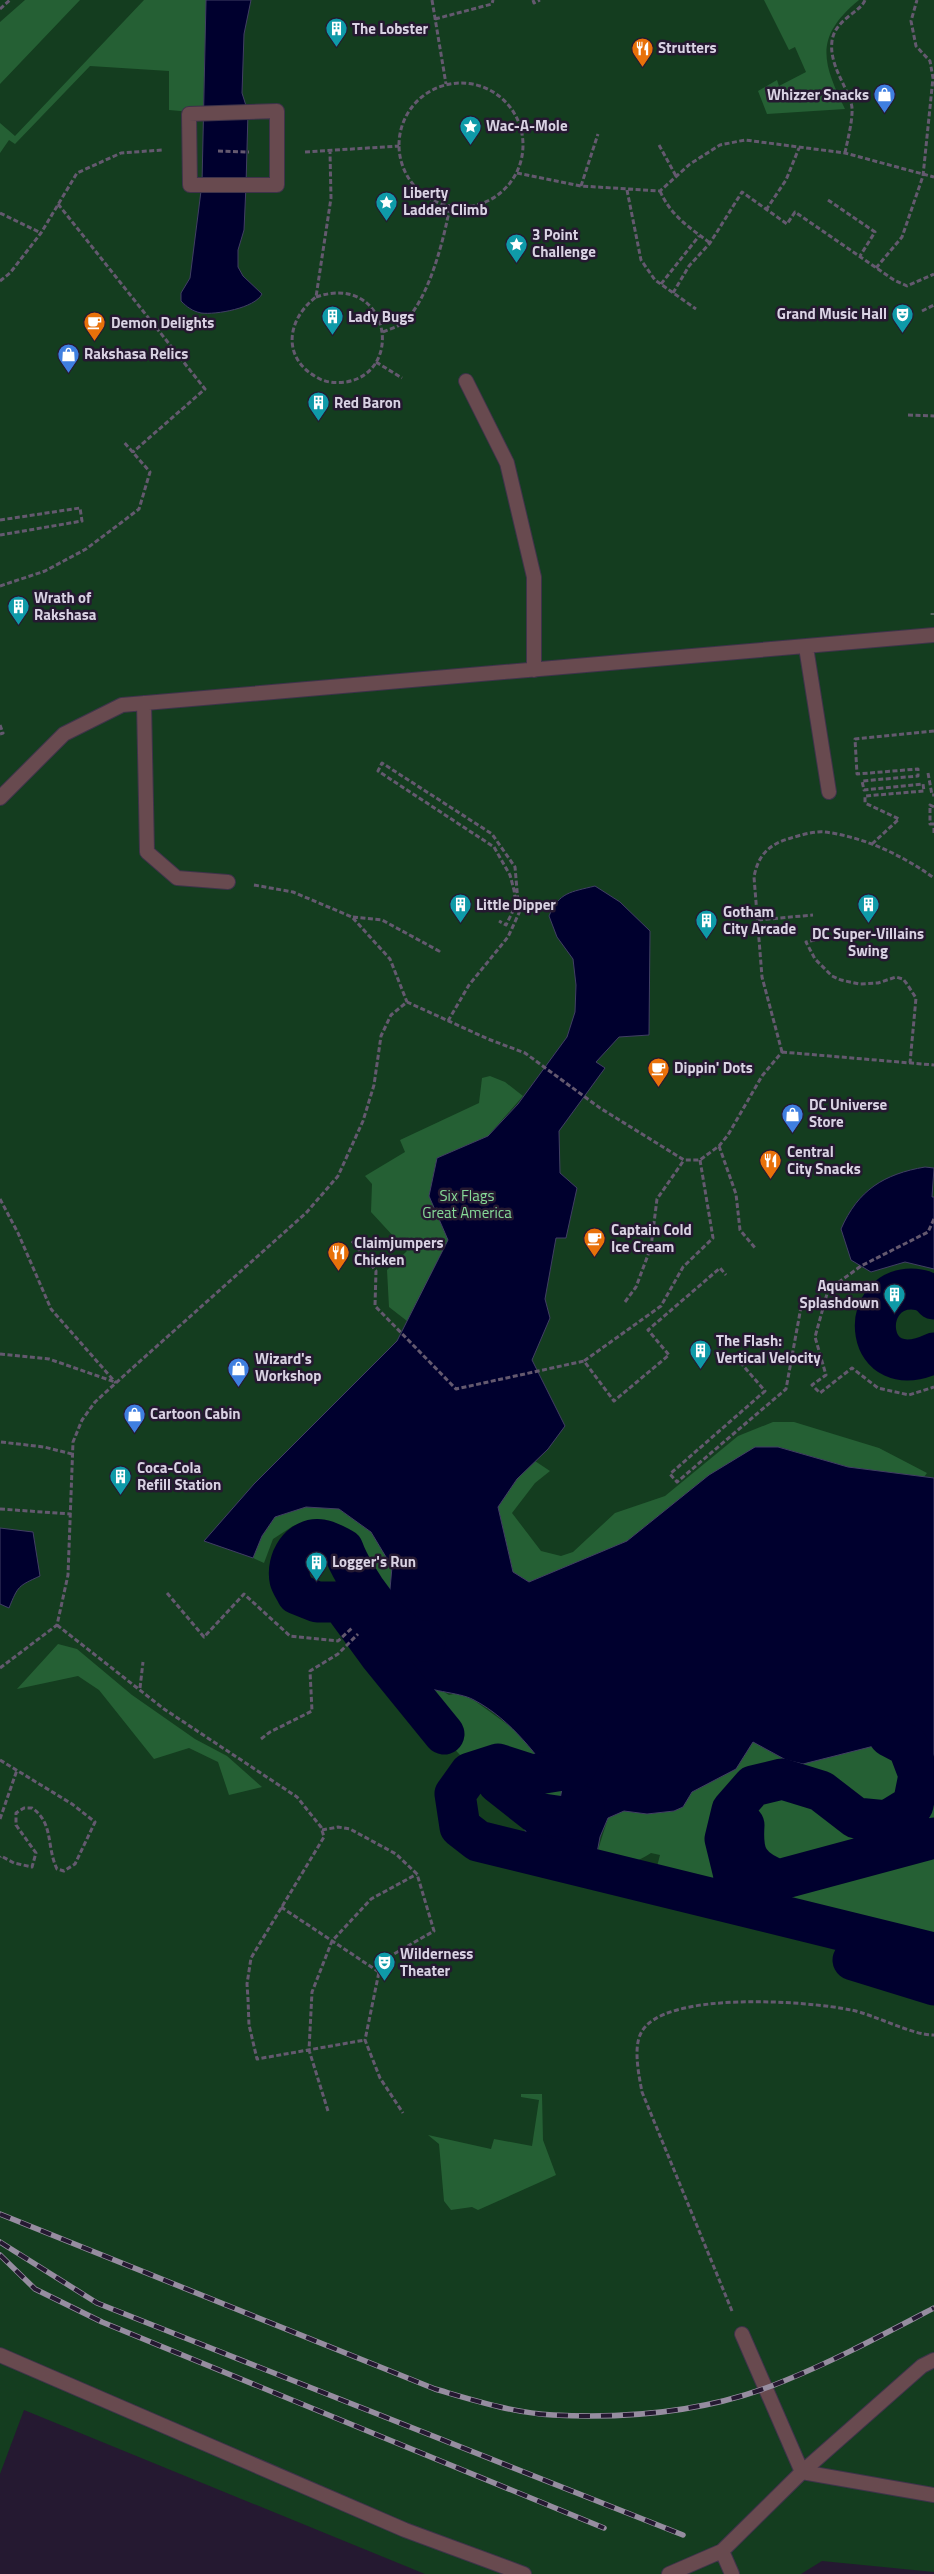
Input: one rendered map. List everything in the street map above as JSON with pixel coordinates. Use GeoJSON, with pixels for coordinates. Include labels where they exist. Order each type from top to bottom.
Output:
{"type":"FeatureCollection","features":[{"type":"Feature","properties":{"kind":"street"},"geometry":{"type":"LineString","coordinates":[[277,111],[277,185],[190,185],[189,150],[189,114],[277,111]]}},
{"type":"Feature","properties":{"kind":"street"},"geometry":{"type":"LineString","coordinates":[[466,381],[506,463],[534,577],[534,670]]}},
{"type":"Feature","properties":{"kind":"street"},"geometry":{"type":"LineString","coordinates":[[0,798],[64,734],[122,705],[934,636]]}},
{"type":"Feature","properties":{"kind":"street"},"geometry":{"type":"LineString","coordinates":[[806,647],[829,792]]}},
{"type":"Feature","properties":{"kind":"street"},"geometry":{"type":"LineString","coordinates":[[144,703],[146,852],[177,878],[228,882]]}},
{"type":"Feature","properties":{"kind":"street"},"geometry":{"type":"LineString","coordinates":[[742,2334],[802,2472]]}},
{"type":"Feature","properties":{"kind":"street"},"geometry":{"type":"LineString","coordinates":[[0,2355],[405,2530],[524,2574]]}},
{"type":"Feature","properties":{"kind":"street"},"geometry":{"type":"LineString","coordinates":[[668,2574],[722,2551],[802,2472],[922,2366],[934,2360]]}},
{"type":"Feature","properties":{"kind":"street"},"geometry":{"type":"LineString","coordinates":[[802,2472],[934,2495]]}},
{"type":"Feature","properties":{"kind":"street"},"geometry":{"type":"LineString","coordinates":[[722,2551],[732,2574]]}},
{"type":"Feature","properties":{"kind":"path"},"geometry":{"type":"LineString","coordinates":[[0,9],[10,0]]}},
{"type":"Feature","properties":{"kind":"path"},"geometry":{"type":"LineString","coordinates":[[432,0],[446,84]]}},
{"type":"Feature","properties":{"kind":"path"},"geometry":{"type":"LineString","coordinates":[[435,20],[492,4],[493,0]]}},
{"type":"Feature","properties":{"kind":"path"},"geometry":{"type":"LineString","coordinates":[[533,0],[534,3],[540,0]]}},
{"type":"Feature","properties":{"kind":"path"},"geometry":{"type":"LineString","coordinates":[[845,153],[852,105],[837,74],[832,40],[844,18],[863,5],[865,0]]}},
{"type":"Feature","properties":{"kind":"path"},"geometry":{"type":"LineString","coordinates":[[876,268],[902,236],[923,176],[929,101],[933,78],[930,61],[916,46],[911,21],[917,0]]}},
{"type":"Feature","properties":{"kind":"path"},"geometry":{"type":"LineString","coordinates":[[468,82],[487,88],[504,99],[516,115],[523,134],[523,154],[517,173],[505,190],[488,201],[470,207],[450,206],[430,199],[413,186],[403,167],[399,146],[402,126],[412,107],[427,92],[446,84],[468,82]]}},
{"type":"Feature","properties":{"kind":"path"},"geometry":{"type":"LineString","coordinates":[[581,186],[598,134]]}},
{"type":"Feature","properties":{"kind":"path"},"geometry":{"type":"LineString","coordinates":[[517,173],[581,186],[660,191],[690,164],[720,145],[745,140],[845,153],[923,176],[934,177]]}},
{"type":"Feature","properties":{"kind":"path"},"geometry":{"type":"LineString","coordinates":[[659,145],[676,176]]}},
{"type":"Feature","properties":{"kind":"path"},"geometry":{"type":"LineString","coordinates":[[0,281],[10,272],[41,233],[77,173],[121,153],[189,150],[277,153],[330,152],[399,146]]}},
{"type":"Feature","properties":{"kind":"path"},"geometry":{"type":"LineString","coordinates":[[766,210],[786,180],[799,148]]}},
{"type":"Feature","properties":{"kind":"path"},"geometry":{"type":"LineString","coordinates":[[316,296],[331,198],[330,152]]}},
{"type":"Feature","properties":{"kind":"path"},"geometry":{"type":"LineString","coordinates":[[627,190],[641,260],[655,280],[696,309]]}},
{"type":"Feature","properties":{"kind":"path"},"geometry":{"type":"LineString","coordinates":[[660,191],[665,203],[680,222],[710,243]]}},
{"type":"Feature","properties":{"kind":"path"},"geometry":{"type":"LineString","coordinates":[[673,293],[689,266],[710,243],[742,192],[787,224],[795,212],[876,268],[907,286],[934,274]]}},
{"type":"Feature","properties":{"kind":"path"},"geometry":{"type":"LineString","coordinates":[[828,200],[875,232],[860,256]]}},
{"type":"Feature","properties":{"kind":"path"},"geometry":{"type":"LineString","coordinates":[[58,204],[205,389],[133,452]]}},
{"type":"Feature","properties":{"kind":"path"},"geometry":{"type":"LineString","coordinates":[[383,332],[404,322],[418,303],[444,239],[450,206]]}},
{"type":"Feature","properties":{"kind":"path"},"geometry":{"type":"LineString","coordinates":[[0,213],[41,233]]}},
{"type":"Feature","properties":{"kind":"path"},"geometry":{"type":"LineString","coordinates":[[661,284],[700,236]]}},
{"type":"Feature","properties":{"kind":"path"},"geometry":{"type":"LineString","coordinates":[[330,292],[345,292],[359,297],[370,306],[379,318],[383,332],[382,348],[376,362],[359,377],[337,383],[321,380],[308,372],[298,361],[293,347],[292,332],[300,312],[316,296],[330,292]]}},
{"type":"Feature","properties":{"kind":"path"},"geometry":{"type":"LineString","coordinates":[[922,311],[934,305]]}},
{"type":"Feature","properties":{"kind":"path"},"geometry":{"type":"LineString","coordinates":[[376,362],[402,378]]}},
{"type":"Feature","properties":{"kind":"path"},"geometry":{"type":"LineString","coordinates":[[908,415],[934,416]]}},
{"type":"Feature","properties":{"kind":"path"},"geometry":{"type":"LineString","coordinates":[[0,586],[45,571],[86,549],[139,509],[150,472],[123,441]]}},
{"type":"Feature","properties":{"kind":"path"},"geometry":{"type":"LineString","coordinates":[[0,520],[80,508],[82,521],[0,536]]}},
{"type":"Feature","properties":{"kind":"path"},"geometry":{"type":"LineString","coordinates":[[0,725],[3,733],[0,734]]}},
{"type":"Feature","properties":{"kind":"path"},"geometry":{"type":"LineString","coordinates":[[872,844],[899,819],[865,803],[865,796],[924,791],[923,784],[864,790],[862,780],[918,776],[918,769],[858,774],[855,739],[934,732]]}},
{"type":"Feature","properties":{"kind":"path"},"geometry":{"type":"LineString","coordinates":[[448,1021],[469,985],[508,937],[520,913],[515,867],[492,834],[382,763],[378,771],[494,847],[510,875],[516,905],[506,925],[499,921]]}},
{"type":"Feature","properties":{"kind":"path"},"geometry":{"type":"LineString","coordinates":[[928,773],[932,795],[934,795]]}},
{"type":"Feature","properties":{"kind":"path"},"geometry":{"type":"LineString","coordinates":[[934,807],[930,804],[930,824],[934,826],[934,833]]}},
{"type":"Feature","properties":{"kind":"path"},"geometry":{"type":"LineString","coordinates":[[782,1052],[762,977],[754,877],[757,861],[780,841],[823,832],[872,844],[914,864],[934,878]]}},
{"type":"Feature","properties":{"kind":"path"},"geometry":{"type":"LineString","coordinates":[[228,882],[294,892],[352,917],[382,920],[438,950],[440,948]]}},
{"type":"Feature","properties":{"kind":"path"},"geometry":{"type":"LineString","coordinates":[[758,920],[813,916]]}},
{"type":"Feature","properties":{"kind":"path"},"geometry":{"type":"LineString","coordinates":[[352,917],[390,959],[407,1002],[525,1053],[600,1108],[684,1160],[700,1160],[719,1146],[728,1135],[762,1076],[782,1052]]}},
{"type":"Feature","properties":{"kind":"path"},"geometry":{"type":"LineString","coordinates":[[815,940],[806,942],[815,959],[832,976],[859,984],[878,983],[896,977],[903,979],[916,998],[910,1063]]}},
{"type":"Feature","properties":{"kind":"path"},"geometry":{"type":"LineString","coordinates":[[0,1668],[57,1625],[68,1575],[73,1442],[82,1420],[95,1402],[306,1213],[338,1176],[363,1121],[374,1085],[381,1036],[391,1015],[407,1002]]}},
{"type":"Feature","properties":{"kind":"path"},"geometry":{"type":"LineString","coordinates":[[782,1052],[934,1065]]}},
{"type":"Feature","properties":{"kind":"path"},"geometry":{"type":"LineString","coordinates":[[719,1146],[736,1194],[740,1230],[756,1249]]}},
{"type":"Feature","properties":{"kind":"path"},"geometry":{"type":"LineString","coordinates":[[625,1302],[636,1287],[651,1247],[657,1199],[684,1160]]}},
{"type":"Feature","properties":{"kind":"path"},"geometry":{"type":"LineString","coordinates":[[352,1240],[376,1271],[375,1306],[456,1389],[584,1361],[661,1306],[683,1267],[713,1238],[700,1160]]}},
{"type":"Feature","properties":{"kind":"path"},"geometry":{"type":"LineString","coordinates":[[0,1199],[18,1233],[51,1309],[116,1383]]}},
{"type":"Feature","properties":{"kind":"path"},"geometry":{"type":"LineString","coordinates":[[934,1219],[928,1232],[861,1266],[828,1290],[815,1336],[826,1376],[812,1385],[820,1393],[852,1368],[878,1388],[886,1390],[909,1395],[934,1387]]}},
{"type":"Feature","properties":{"kind":"path"},"geometry":{"type":"LineString","coordinates":[[584,1361],[614,1401],[669,1355],[648,1330],[720,1268],[726,1275]]}},
{"type":"Feature","properties":{"kind":"path"},"geometry":{"type":"LineString","coordinates":[[740,1362],[765,1391],[670,1474],[678,1482],[786,1389],[801,1307]]}},
{"type":"Feature","properties":{"kind":"path"},"geometry":{"type":"LineString","coordinates":[[0,1354],[49,1359],[116,1383]]}},
{"type":"Feature","properties":{"kind":"path"},"geometry":{"type":"LineString","coordinates":[[2,1442],[44,1447],[72,1454]]}},
{"type":"Feature","properties":{"kind":"path"},"geometry":{"type":"LineString","coordinates":[[0,1508],[71,1514]]}},
{"type":"Feature","properties":{"kind":"path"},"geometry":{"type":"LineString","coordinates":[[167,1593],[204,1637],[244,1594],[290,1636],[338,1642],[352,1628]]}},
{"type":"Feature","properties":{"kind":"path"},"geometry":{"type":"LineString","coordinates":[[57,1625],[164,1709],[297,1797],[322,1830],[324,1837],[251,1958],[247,1984],[250,2025],[257,2059],[365,2040]]}},
{"type":"Feature","properties":{"kind":"path"},"geometry":{"type":"LineString","coordinates":[[261,1739],[270,1732],[312,1711],[310,1671],[338,1654],[358,1634]]}},
{"type":"Feature","properties":{"kind":"path"},"geometry":{"type":"LineString","coordinates":[[140,1689],[143,1662]]}},
{"type":"Feature","properties":{"kind":"path"},"geometry":{"type":"LineString","coordinates":[[0,1760],[72,1804],[95,1822],[75,1864],[64,1871],[56,1869],[52,1860],[46,1822],[40,1813],[32,1808],[24,1808],[16,1813],[16,1825],[36,1853],[32,1867],[26,1867],[1,1856],[0,1858]]}},
{"type":"Feature","properties":{"kind":"path"},"geometry":{"type":"LineString","coordinates":[[0,1819],[17,1770]]}},
{"type":"Feature","properties":{"kind":"path"},"geometry":{"type":"LineString","coordinates":[[322,1830],[338,1827],[358,1832],[396,1854],[417,1874],[434,1930],[392,1956],[379,1972],[365,2040],[380,2078],[403,2114]]}},
{"type":"Feature","properties":{"kind":"path"},"geometry":{"type":"LineString","coordinates":[[328,2111],[309,2050],[312,1992],[332,1941],[370,1899],[417,1874]]}},
{"type":"Feature","properties":{"kind":"path"},"geometry":{"type":"LineString","coordinates":[[281,1906],[379,1972]]}},
{"type":"Feature","properties":{"kind":"path"},"geometry":{"type":"LineString","coordinates":[[742,2334],[642,2092],[637,2066],[640,2034],[650,2020],[664,2013],[726,2002],[787,2002],[852,2010],[934,2036]]}},
{"type":"Feature","properties":{"kind":"green space","name":"Six Flags Great America"},"geometry":{"type":"Polygon","coordinates":[[[0,0],[934,0],[934,2572],[822,2561],[801,2574],[425,2574],[24,2410],[0,2474],[0,0]]]}},
{"type":"Feature","properties":{"kind":"green space"},"geometry":{"type":"Polygon","coordinates":[[[25,0],[80,0],[0,84],[0,22],[25,0]]]}},
{"type":"Feature","properties":{"kind":"green space"},"geometry":{"type":"Polygon","coordinates":[[[144,0],[206,0],[203,113],[169,110],[169,71],[90,66],[15,144],[9,140],[0,153],[0,123],[15,136],[144,0]]]}},
{"type":"Feature","properties":{"kind":"green space"},"geometry":{"type":"Polygon","coordinates":[[[764,0],[859,0],[835,26],[829,38],[826,51],[831,77],[845,109],[767,114],[758,91],[777,80],[779,86],[806,72],[795,47],[789,50],[764,0]]]}},
{"type":"Feature","properties":{"kind":"green space"},"geometry":{"type":"Polygon","coordinates":[[[490,1076],[505,1082],[523,1096],[488,1136],[437,1158],[429,1196],[448,1240],[407,1321],[389,1307],[387,1270],[407,1251],[371,1212],[372,1184],[365,1176],[405,1152],[400,1140],[479,1103],[482,1078],[490,1076]]]}},
{"type":"Feature","properties":{"kind":"green space"},"geometry":{"type":"Polygon","coordinates":[[[773,1422],[794,1422],[879,1448],[927,1473],[924,1477],[848,1467],[779,1447],[709,1475],[627,1541],[529,1582],[513,1572],[498,1507],[517,1479],[535,1461],[550,1471],[535,1483],[512,1513],[541,1551],[561,1556],[573,1552],[615,1513],[665,1496],[738,1436],[773,1422]]]}},
{"type":"Feature","properties":{"kind":"green space"},"geometry":{"type":"Polygon","coordinates":[[[306,1507],[339,1509],[371,1532],[392,1567],[388,1612],[361,1605],[369,1575],[362,1544],[344,1527],[317,1519],[293,1526],[273,1539],[264,1563],[253,1558],[262,1536],[275,1517],[306,1507]]]}},
{"type":"Feature","properties":{"kind":"green space"},"geometry":{"type":"Polygon","coordinates":[[[58,1644],[77,1649],[132,1695],[195,1739],[227,1756],[262,1787],[229,1795],[218,1762],[189,1748],[154,1759],[99,1690],[78,1676],[17,1689],[58,1644]]]}},
{"type":"Feature","properties":{"kind":"green space"},"geometry":{"type":"Polygon","coordinates":[[[415,1681],[427,1688],[439,1689],[449,1695],[459,1693],[475,1701],[518,1732],[562,1789],[558,1809],[538,1810],[472,1768],[423,1715],[434,1705],[407,1684],[415,1681]]]}},
{"type":"Feature","properties":{"kind":"green space"},"geometry":{"type":"Polygon","coordinates":[[[753,1742],[786,1760],[874,1746],[883,1748],[900,1758],[934,1795],[934,1978],[829,1946],[749,1916],[631,1888],[636,1874],[654,1878],[660,1855],[651,1853],[629,1863],[597,1853],[608,1818],[624,1811],[647,1814],[674,1811],[683,1807],[692,1792],[736,1769],[753,1742]]]}},
{"type":"Feature","properties":{"kind":"green space"},"geometry":{"type":"Polygon","coordinates":[[[521,2094],[542,2094],[543,2140],[556,2175],[478,2210],[472,2207],[451,2210],[444,2201],[439,2144],[428,2135],[491,2149],[494,2139],[532,2146],[539,2100],[521,2097],[521,2094]]]}},
{"type":"Feature","properties":{"kind":"water"},"geometry":{"type":"Polygon","coordinates":[[[206,0],[251,0],[244,34],[242,93],[248,112],[244,230],[238,250],[238,267],[243,276],[262,294],[258,299],[244,307],[225,312],[201,313],[188,307],[181,301],[181,293],[190,278],[202,183],[206,0]]]}},
{"type":"Feature","properties":{"kind":"water"},"geometry":{"type":"Polygon","coordinates":[[[595,886],[620,902],[650,931],[649,1035],[619,1037],[596,1062],[605,1068],[559,1131],[560,1173],[577,1188],[566,1238],[556,1238],[545,1299],[550,1318],[532,1360],[565,1426],[548,1449],[517,1479],[498,1507],[513,1572],[529,1582],[627,1541],[709,1475],[755,1447],[778,1447],[848,1467],[934,1478],[934,1794],[900,1758],[883,1748],[874,1746],[803,1764],[786,1760],[753,1742],[736,1769],[692,1792],[683,1807],[674,1811],[647,1814],[624,1811],[608,1818],[600,1837],[591,1885],[548,1871],[516,1814],[558,1809],[562,1789],[533,1752],[512,1728],[488,1708],[467,1697],[434,1690],[414,1680],[382,1630],[361,1605],[388,1611],[392,1567],[371,1532],[339,1509],[306,1507],[275,1517],[262,1536],[253,1558],[204,1541],[254,1484],[397,1341],[448,1240],[429,1196],[437,1158],[488,1136],[518,1104],[567,1037],[575,1012],[576,985],[573,959],[557,937],[549,916],[557,902],[567,894],[595,886]]]}},
{"type":"Feature","properties":{"kind":"water"},"geometry":{"type":"Polygon","coordinates":[[[925,1167],[934,1168],[932,1197],[934,1197],[934,1269],[905,1262],[871,1272],[851,1260],[841,1229],[856,1204],[864,1194],[885,1179],[925,1167]]]}},
{"type":"Feature","properties":{"kind":"water"},"geometry":{"type":"Polygon","coordinates":[[[0,1528],[33,1532],[40,1576],[20,1587],[9,1608],[0,1604],[0,1528]]]}},
{"type":"Feature","properties":{"kind":"waterway"},"geometry":{"type":"LineString","coordinates":[[934,1299],[926,1292],[918,1289],[894,1293],[882,1304],[876,1318],[876,1333],[882,1347],[893,1357],[910,1360],[934,1353]]}},
{"type":"Feature","properties":{"kind":"waterway"},"geometry":{"type":"LineString","coordinates":[[425,1641],[413,1638],[388,1619],[365,1590],[343,1549],[327,1541],[314,1540],[307,1542],[296,1551],[289,1573],[297,1594],[317,1602],[341,1602],[379,1654],[444,1734]]}},
{"type":"Feature","properties":{"kind":"waterway"},"geometry":{"type":"LineString","coordinates":[[736,1884],[725,1839],[732,1810],[753,1786],[782,1779],[821,1791],[856,1818],[887,1821],[913,1805],[919,1775],[908,1746],[889,1736]]}},
{"type":"Feature","properties":{"kind":"waterway"},"geometry":{"type":"LineString","coordinates":[[588,1742],[575,1768],[532,1775],[498,1764],[470,1773],[455,1794],[460,1827],[478,1841],[934,1953]]}},
{"type":"Feature","properties":{"kind":"waterway"},"geometry":{"type":"LineString","coordinates":[[498,1783],[536,1813],[570,1818],[584,1807]]}},
{"type":"Feature","properties":{"kind":"waterway"},"geometry":{"type":"LineString","coordinates":[[744,1825],[744,1845],[749,1860],[760,1871],[778,1880],[934,1838]]}},
{"type":"Feature","properties":{"kind":"waterway"},"geometry":{"type":"LineString","coordinates":[[853,1960],[934,1985]]}},
{"type":"Feature","properties":{"kind":"railway"},"geometry":{"type":"LineString","coordinates":[[0,2214],[435,2389],[493,2405],[538,2414],[582,2416],[641,2414],[670,2411],[728,2400],[803,2373],[934,2308]]}},
{"type":"Feature","properties":{"kind":"railway"},"geometry":{"type":"LineString","coordinates":[[0,2242],[97,2303],[683,2535]]}},
{"type":"Feature","properties":{"kind":"railway"},"geometry":{"type":"LineString","coordinates":[[0,2255],[35,2289],[102,2322],[604,2528]]}},
{"type":"Feature","properties":{"kind":"place","name":"The Lobster"},"geometry":{"type":"Point","coordinates":[336,48]}},
{"type":"Feature","properties":{"kind":"place","name":"Strutters"},"geometry":{"type":"Point","coordinates":[642,67]}},
{"type":"Feature","properties":{"kind":"place","name":"Whizzer Snacks"},"geometry":{"type":"Point","coordinates":[885,114]}},
{"type":"Feature","properties":{"kind":"place","name":"Wac-A-Mole"},"geometry":{"type":"Point","coordinates":[470,145]}},
{"type":"Feature","properties":{"kind":"place","name":"Liberty Ladder Climb"},"geometry":{"type":"Point","coordinates":[387,221]}},
{"type":"Feature","properties":{"kind":"place","name":"3 Point Challenge"},"geometry":{"type":"Point","coordinates":[516,263]}},
{"type":"Feature","properties":{"kind":"place","name":"Grand Music Hall"},"geometry":{"type":"Point","coordinates":[903,333]}},
{"type":"Feature","properties":{"kind":"place","name":"Lady Bugs"},"geometry":{"type":"Point","coordinates":[332,336]}},
{"type":"Feature","properties":{"kind":"place","name":"Demon Delights"},"geometry":{"type":"Point","coordinates":[95,342]}},
{"type":"Feature","properties":{"kind":"place","name":"Rakshasa Relics"},"geometry":{"type":"Point","coordinates":[68,373]}},
{"type":"Feature","properties":{"kind":"place","name":"Red Baron"},"geometry":{"type":"Point","coordinates":[318,422]}},
{"type":"Feature","properties":{"kind":"place","name":"Wrath of Rakshasa"},"geometry":{"type":"Point","coordinates":[18,626]}},
{"type":"Feature","properties":{"kind":"place","name":"Little Dipper"},"geometry":{"type":"Point","coordinates":[460,924]}},
{"type":"Feature","properties":{"kind":"place","name":"DC Super-Villains Swing"},"geometry":{"type":"Point","coordinates":[868,924]}},
{"type":"Feature","properties":{"kind":"place","name":"Gotham City Arcade"},"geometry":{"type":"Point","coordinates":[707,940]}},
{"type":"Feature","properties":{"kind":"place","name":"Dippin' Dots"},"geometry":{"type":"Point","coordinates":[658,1087]}},
{"type":"Feature","properties":{"kind":"place","name":"DC Universe Store"},"geometry":{"type":"Point","coordinates":[793,1133]}},
{"type":"Feature","properties":{"kind":"place","name":"Central City Snacks"},"geometry":{"type":"Point","coordinates":[771,1180]}},
{"type":"Feature","properties":{"kind":"place","name":"Captain Cold Ice Cream"},"geometry":{"type":"Point","coordinates":[595,1258]}},
{"type":"Feature","properties":{"kind":"place","name":"Claimjumpers Chicken"},"geometry":{"type":"Point","coordinates":[338,1271]}},
{"type":"Feature","properties":{"kind":"place","name":"Aquaman Splashdown"},"geometry":{"type":"Point","coordinates":[895,1314]}},
{"type":"Feature","properties":{"kind":"place","name":"The Flash: Vertical Velocity"},"geometry":{"type":"Point","coordinates":[700,1369]}},
{"type":"Feature","properties":{"kind":"place","name":"Wizard's Workshop"},"geometry":{"type":"Point","coordinates":[239,1387]}},
{"type":"Feature","properties":{"kind":"place","name":"Cartoon Cabin"},"geometry":{"type":"Point","coordinates":[134,1433]}},
{"type":"Feature","properties":{"kind":"place","name":"Coca-Cola Refill Station"},"geometry":{"type":"Point","coordinates":[121,1496]}},
{"type":"Feature","properties":{"kind":"place","name":"Logger's Run"},"geometry":{"type":"Point","coordinates":[316,1581]}},
{"type":"Feature","properties":{"kind":"place","name":"Wilderness Theater"},"geometry":{"type":"Point","coordinates":[384,1982]}}]}
